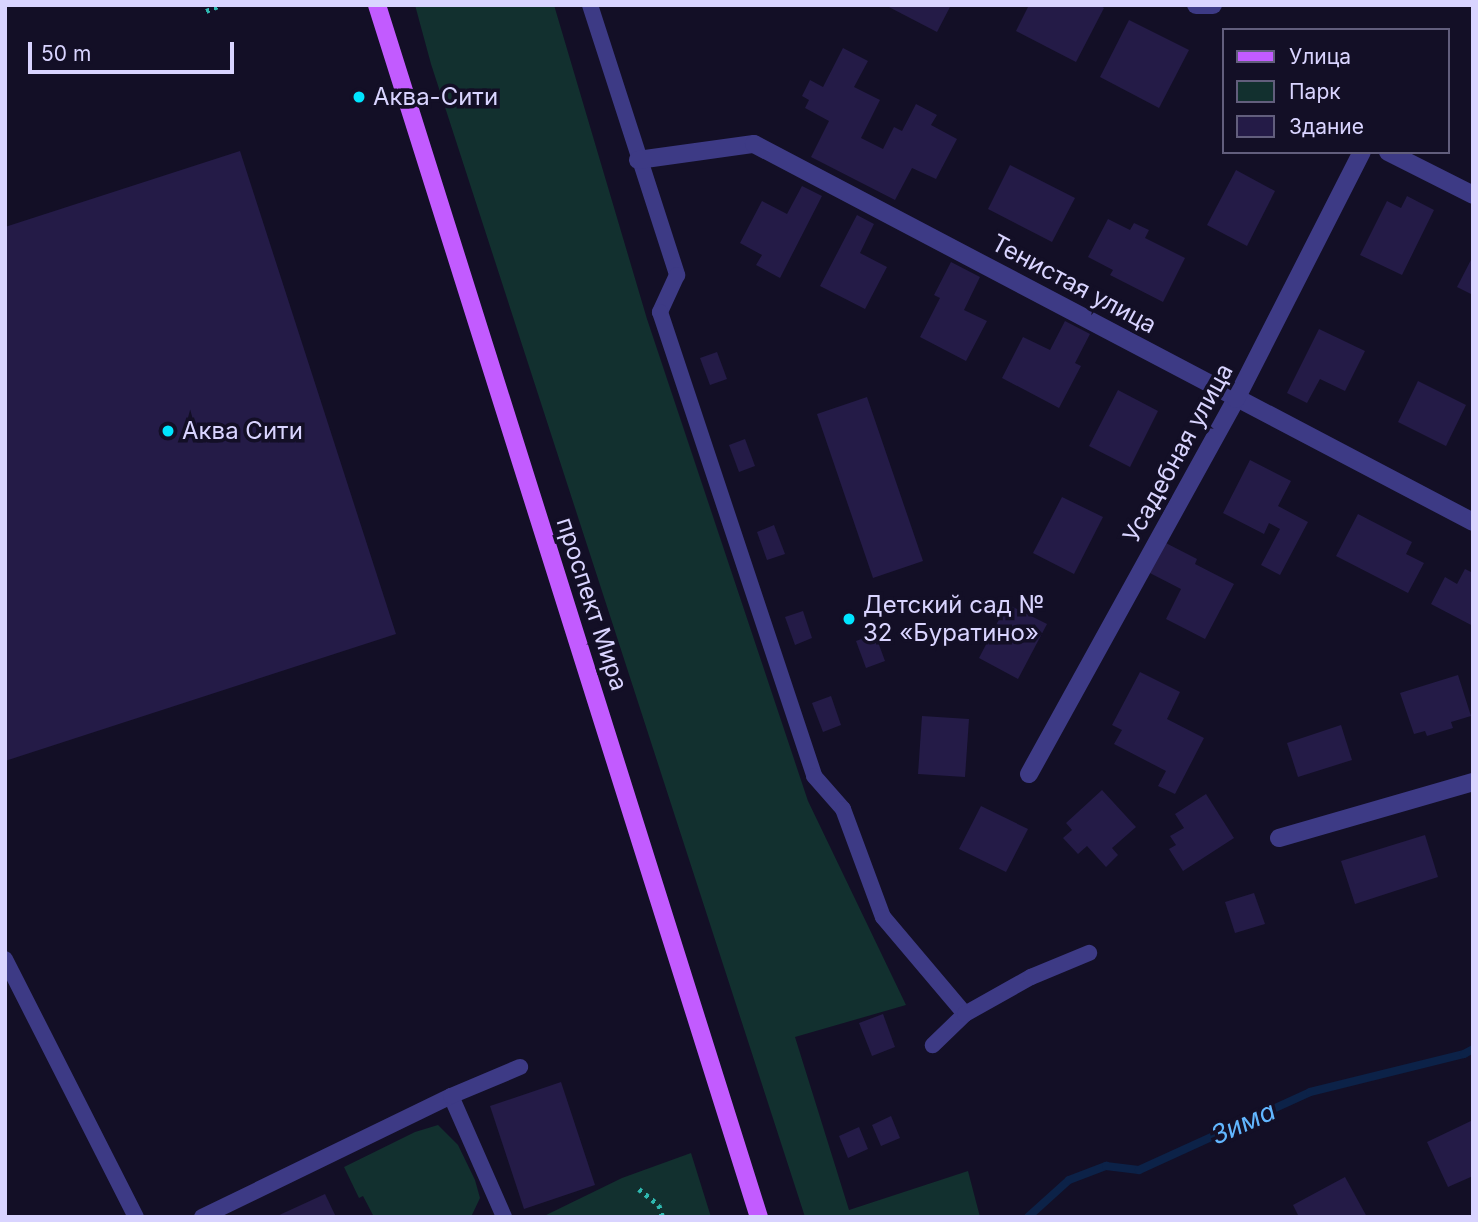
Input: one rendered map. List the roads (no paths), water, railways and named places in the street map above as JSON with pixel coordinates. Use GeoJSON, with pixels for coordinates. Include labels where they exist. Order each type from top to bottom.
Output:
{"type":"FeatureCollection","features":[{"type":"Feature","properties":{"kind":"main road","name":"проспект Мира"},"geometry":{"type":"LineString","coordinates":[[377,5],[759,1217]]}},
{"type":"Feature","properties":{"kind":"street"},"geometry":{"type":"LineString","coordinates":[[1196,5],[1213,5]]}},
{"type":"Feature","properties":{"kind":"street","name":"Тенистая улица"},"geometry":{"type":"LineString","coordinates":[[638,160],[754,144],[885,210],[1236,399],[1473,522]]}},
{"type":"Feature","properties":{"kind":"street","name":"Усадебная улица"},"geometry":{"type":"LineString","coordinates":[[1029,774],[1236,399],[1362,154]]}},
{"type":"Feature","properties":{"kind":"street"},"geometry":{"type":"LineString","coordinates":[[1392,154],[1473,195]]}},
{"type":"Feature","properties":{"kind":"street"},"geometry":{"type":"LineString","coordinates":[[1279,838],[1473,782]]}},
{"type":"Feature","properties":{"kind":"lane"},"geometry":{"type":"LineString","coordinates":[[590,5],[677,275],[660,313],[814,776],[843,809],[883,916],[965,1014]]}},
{"type":"Feature","properties":{"kind":"lane"},"geometry":{"type":"LineString","coordinates":[[933,1045],[965,1014],[1031,977],[1088,953]]}},
{"type":"Feature","properties":{"kind":"lane"},"geometry":{"type":"LineString","coordinates":[[5,959],[136,1217]]}},
{"type":"Feature","properties":{"kind":"lane"},"geometry":{"type":"LineString","coordinates":[[202,1217],[451,1096],[520,1068]]}},
{"type":"Feature","properties":{"kind":"lane"},"geometry":{"type":"LineString","coordinates":[[451,1096],[504,1217]]}},
{"type":"Feature","properties":{"kind":"waterway","name":"Зима"},"geometry":{"type":"LineString","coordinates":[[1028,1217],[1069,1180],[1106,1166],[1139,1170],[1310,1092],[1464,1054],[1473,1049]]}},
{"type":"Feature","properties":{"kind":"place","name":"Аква-Сити"},"geometry":{"type":"Point","coordinates":[359,97]}},
{"type":"Feature","properties":{"kind":"place","name":"Аква Сити"},"geometry":{"type":"Point","coordinates":[168,431]}},
{"type":"Feature","properties":{"kind":"place","name":"Детский сад № 32 «Буратино»"},"geometry":{"type":"Point","coordinates":[849,619]}}]}
